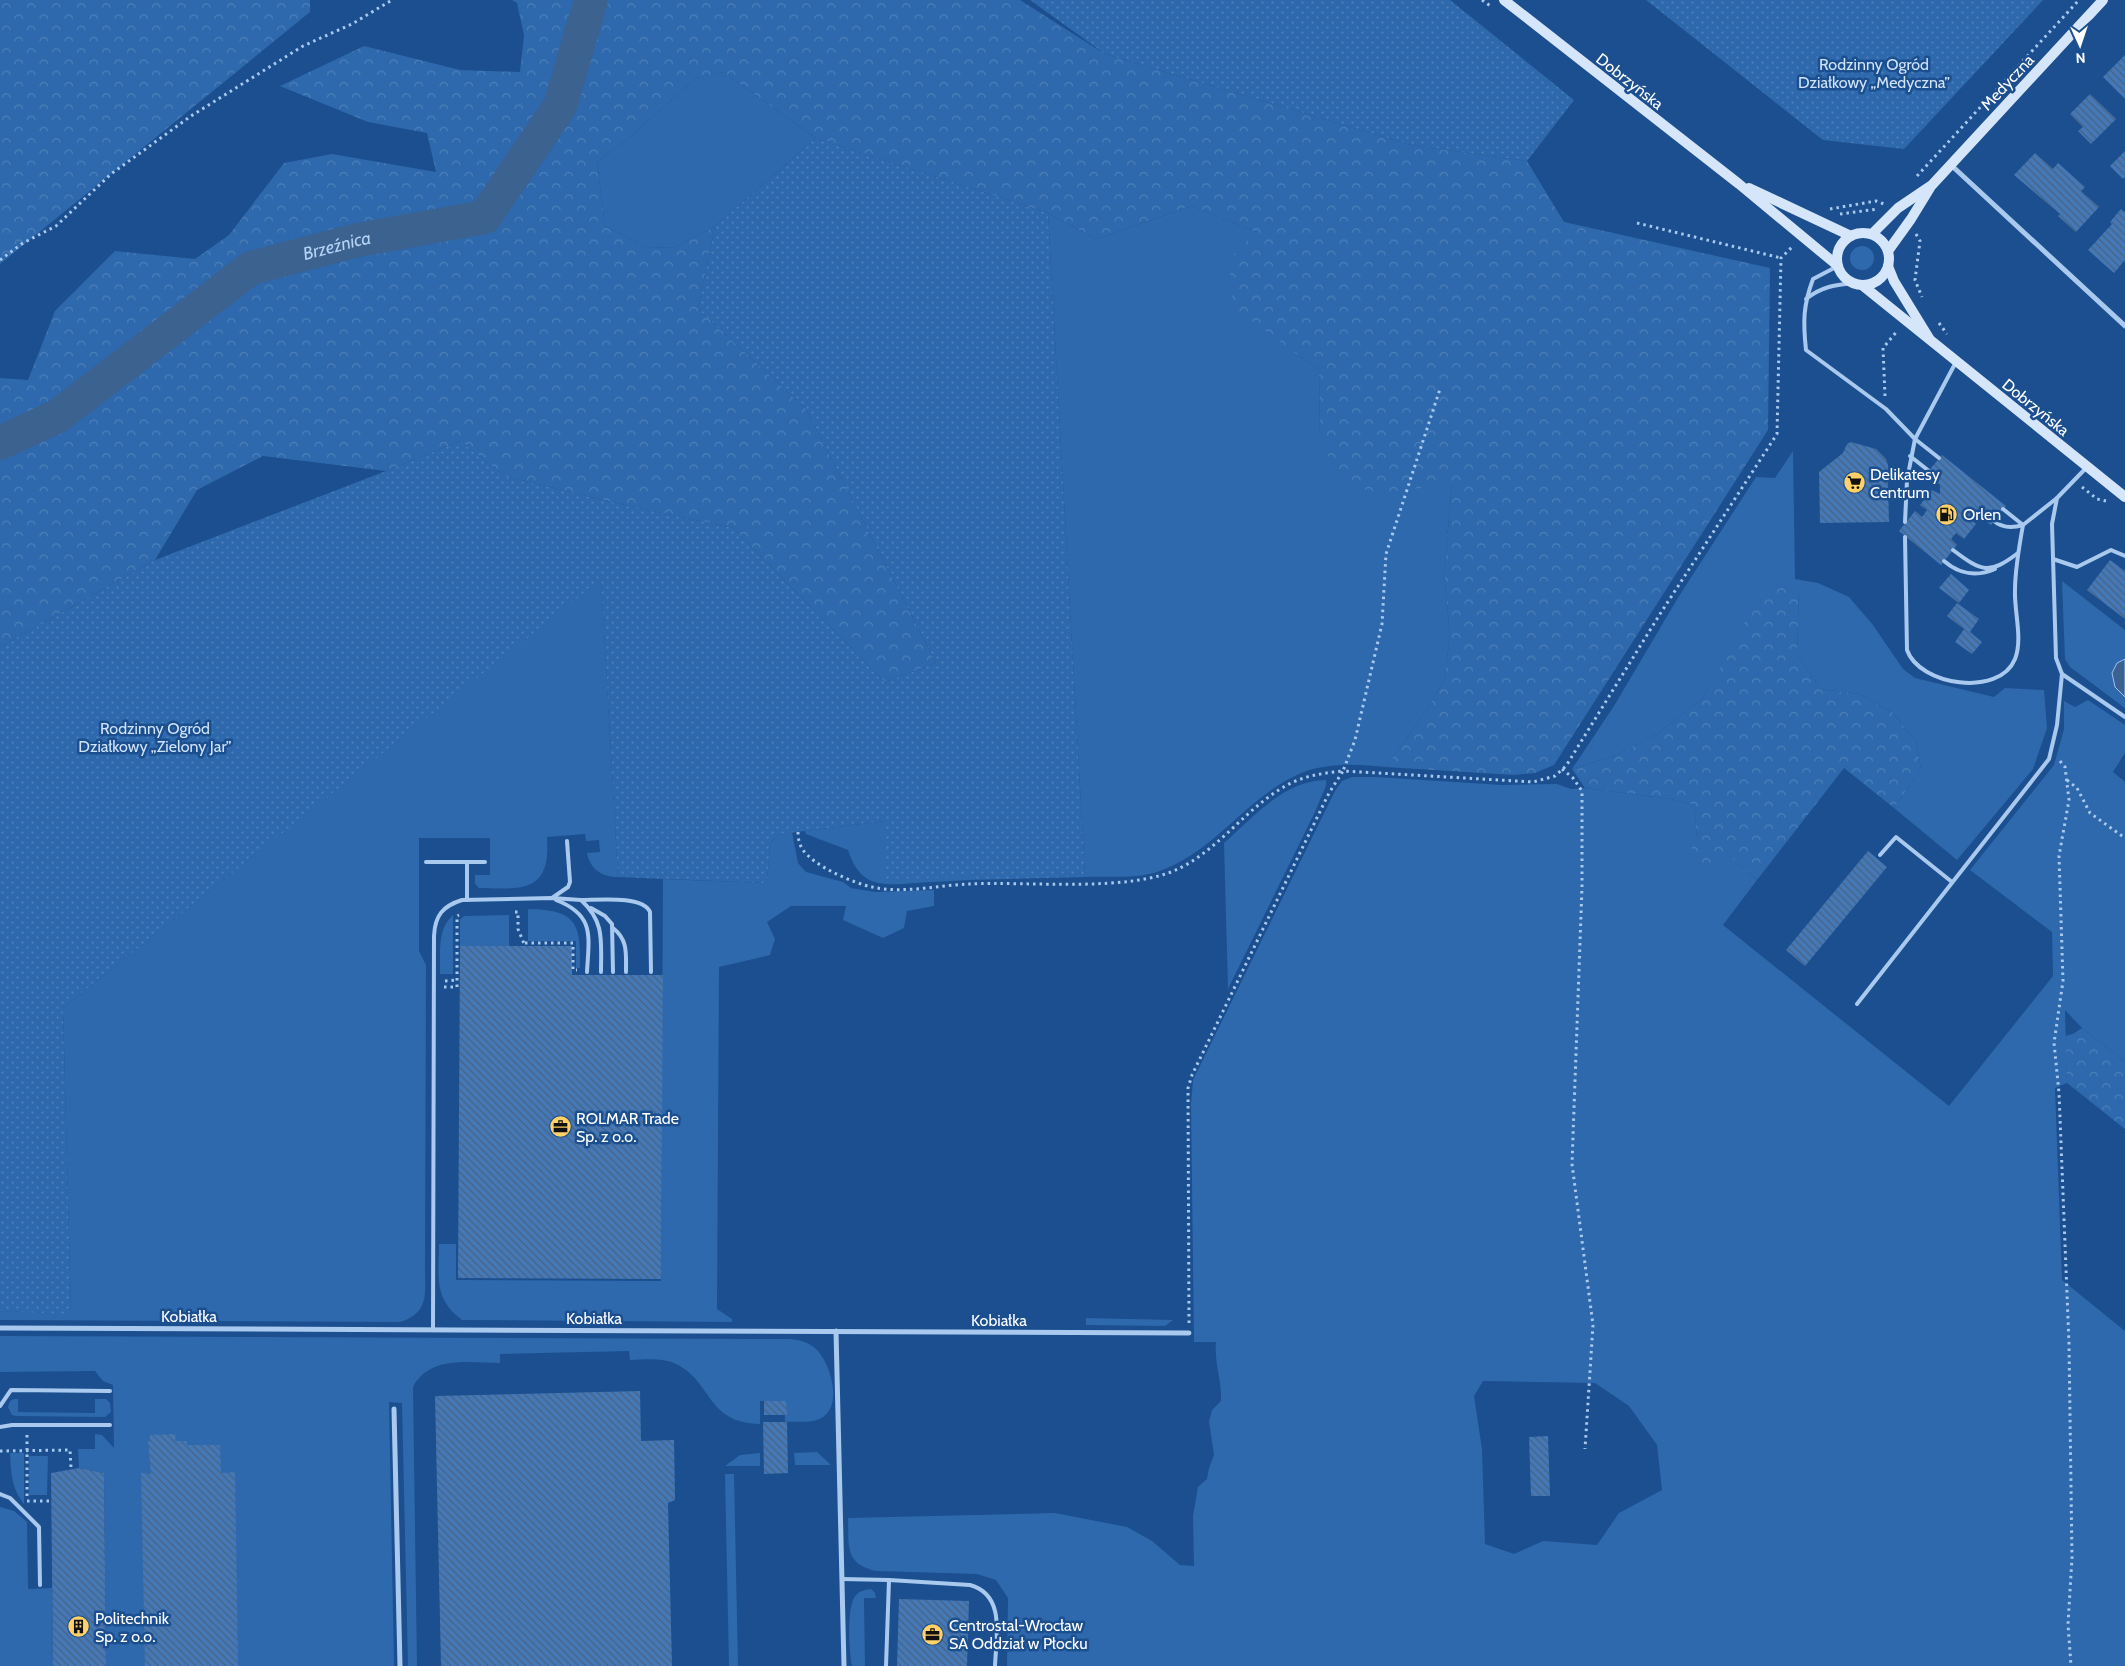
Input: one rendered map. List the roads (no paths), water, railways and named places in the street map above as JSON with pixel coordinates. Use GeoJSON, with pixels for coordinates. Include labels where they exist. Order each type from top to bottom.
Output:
{"type":"FeatureCollection","features":[{"type":"Feature","properties":{"kind":"main road","name":"Dobrzyńska"},"geometry":{"type":"LineString","coordinates":[[1504,0],[1739,184],[1838,266]]}},
{"type":"Feature","properties":{"kind":"main road","name":"Medyczna"},"geometry":{"type":"LineString","coordinates":[[1888,251],[1907,226],[1932,185],[2103,0]]}},
{"type":"Feature","properties":{"kind":"main road","name":"Dobrzyńska"},"geometry":{"type":"LineString","coordinates":[[1739,184],[1851,236]]}},
{"type":"Feature","properties":{"kind":"main road","name":"Medyczna"},"geometry":{"type":"LineString","coordinates":[[1872,234],[1890,209],[1932,185]]}},
{"type":"Feature","properties":{"kind":"main road"},"geometry":{"type":"LineString","coordinates":[[1872,234],[1882,241],[1888,251],[1888,266],[1878,280],[1858,284],[1845,278],[1838,266],[1839,248],[1851,236],[1872,234]]}},
{"type":"Feature","properties":{"kind":"main road","name":"Dobrzyńska"},"geometry":{"type":"LineString","coordinates":[[1888,266],[1894,281],[1929,339]]}},
{"type":"Feature","properties":{"kind":"main road","name":"Dobrzyńska"},"geometry":{"type":"LineString","coordinates":[[1858,284],[2125,498]]}},
{"type":"Feature","properties":{"kind":"street"},"geometry":{"type":"LineString","coordinates":[[1951,165],[2125,326]]}},
{"type":"Feature","properties":{"kind":"street"},"geometry":{"type":"LineString","coordinates":[[2120,322],[2125,316]]}},
{"type":"Feature","properties":{"kind":"street","name":"Kobiałka"},"geometry":{"type":"LineString","coordinates":[[0,1328],[1189,1333]]}},
{"type":"Feature","properties":{"kind":"street"},"geometry":{"type":"LineString","coordinates":[[836,1331],[844,1666]]}},
{"type":"Feature","properties":{"kind":"street"},"geometry":{"type":"LineString","coordinates":[[394,1409],[400,1666]]}},
{"type":"Feature","properties":{"kind":"lane"},"geometry":{"type":"LineString","coordinates":[[1838,266],[1813,279],[1802,316],[1806,350],[1886,409],[1915,439],[1939,458]]}},
{"type":"Feature","properties":{"kind":"lane"},"geometry":{"type":"LineString","coordinates":[[1806,299],[1818,290],[1832,285],[1858,284]]}},
{"type":"Feature","properties":{"kind":"lane"},"geometry":{"type":"LineString","coordinates":[[1905,522],[1910,456],[1915,439],[1956,362]]}},
{"type":"Feature","properties":{"kind":"lane"},"geometry":{"type":"LineString","coordinates":[[1910,456],[1929,471]]}},
{"type":"Feature","properties":{"kind":"lane"},"geometry":{"type":"LineString","coordinates":[[1994,521],[1999,525],[2008,527],[2023,525],[2057,498],[2087,468]]}},
{"type":"Feature","properties":{"kind":"lane"},"geometry":{"type":"LineString","coordinates":[[1857,1004],[2049,759],[2062,674],[2056,658],[2054,644],[2052,524],[2057,498]]}},
{"type":"Feature","properties":{"kind":"lane"},"geometry":{"type":"LineString","coordinates":[[2003,509],[2023,525]]}},
{"type":"Feature","properties":{"kind":"lane"},"geometry":{"type":"LineString","coordinates":[[1906,512],[1910,516]]}},
{"type":"Feature","properties":{"kind":"lane"},"geometry":{"type":"LineString","coordinates":[[1905,537],[1907,650],[1910,660],[1931,674],[1977,684],[1996,678],[2009,668],[2016,658],[2018,642],[2015,590],[2018,552],[2023,525]]}},
{"type":"Feature","properties":{"kind":"lane"},"geometry":{"type":"LineString","coordinates":[[1953,550],[1982,567],[1996,568]]}},
{"type":"Feature","properties":{"kind":"lane"},"geometry":{"type":"LineString","coordinates":[[2053,559],[2077,567],[2111,550],[2125,556]]}},
{"type":"Feature","properties":{"kind":"lane"},"geometry":{"type":"LineString","coordinates":[[1944,561],[1952,568],[1970,573],[1985,573],[1996,568],[2018,552]]}},
{"type":"Feature","properties":{"kind":"lane"},"geometry":{"type":"LineString","coordinates":[[2062,674],[2125,717]]}},
{"type":"Feature","properties":{"kind":"lane"},"geometry":{"type":"LineString","coordinates":[[1880,855],[1896,837],[1952,882]]}},
{"type":"Feature","properties":{"kind":"lane"},"geometry":{"type":"LineString","coordinates":[[552,898],[568,887],[570,882],[568,842]]}},
{"type":"Feature","properties":{"kind":"lane"},"geometry":{"type":"LineString","coordinates":[[426,862],[485,862]]}},
{"type":"Feature","properties":{"kind":"lane"},"geometry":{"type":"LineString","coordinates":[[467,862],[467,900]]}},
{"type":"Feature","properties":{"kind":"lane"},"geometry":{"type":"LineString","coordinates":[[552,898],[572,906],[585,920],[588,934],[587,972]]}},
{"type":"Feature","properties":{"kind":"lane"},"geometry":{"type":"LineString","coordinates":[[432,1330],[434,925],[442,910],[451,903],[467,900],[552,898],[631,901],[644,904],[648,907],[651,972]]}},
{"type":"Feature","properties":{"kind":"lane"},"geometry":{"type":"LineString","coordinates":[[581,900],[605,916],[613,928],[623,937],[626,943],[626,972]]}},
{"type":"Feature","properties":{"kind":"lane"},"geometry":{"type":"LineString","coordinates":[[589,907],[598,919],[600,928],[601,972]]}},
{"type":"Feature","properties":{"kind":"lane"},"geometry":{"type":"LineString","coordinates":[[613,928],[613,972]]}},
{"type":"Feature","properties":{"kind":"lane"},"geometry":{"type":"LineString","coordinates":[[0,1406],[11,1390],[110,1391]]}},
{"type":"Feature","properties":{"kind":"lane"},"geometry":{"type":"LineString","coordinates":[[0,1427],[27,1425],[110,1425]]}},
{"type":"Feature","properties":{"kind":"lane"},"geometry":{"type":"LineString","coordinates":[[0,1494],[10,1498],[39,1527],[40,1585]]}},
{"type":"Feature","properties":{"kind":"lane"},"geometry":{"type":"LineString","coordinates":[[842,1579],[889,1580],[980,1587],[989,1594],[997,1615],[995,1666]]}},
{"type":"Feature","properties":{"kind":"lane"},"geometry":{"type":"LineString","coordinates":[[886,1666],[889,1580]]}},
{"type":"Feature","properties":{"kind":"waterway","name":"Brzeźnica"},"geometry":{"type":"LineString","coordinates":[[0,443],[58,416],[251,268],[358,240],[485,217],[560,106],[591,0]]}},
{"type":"Feature","properties":{"kind":"place","name":"Delikatesy Centrum"},"geometry":{"type":"Point","coordinates":[1854,483]}},
{"type":"Feature","properties":{"kind":"place","name":"Orlen"},"geometry":{"type":"Point","coordinates":[1947,514]}},
{"type":"Feature","properties":{"kind":"place","name":"ROLMAR Trade Sp. z o.o."},"geometry":{"type":"Point","coordinates":[560,1127]}},
{"type":"Feature","properties":{"kind":"place","name":"Politechnik Sp. z o.o."},"geometry":{"type":"Point","coordinates":[79,1627]}},
{"type":"Feature","properties":{"kind":"place","name":"Centrostal-Wrocław SA Oddział w Płocku"},"geometry":{"type":"Point","coordinates":[933,1634]}},
{"type":"Feature","properties":{"kind":"park label","name":"Rodzinny Ogród Działkowy „Medyczna”"},"geometry":{"type":"Point","coordinates":[1874,73]}},
{"type":"Feature","properties":{"kind":"park label","name":"Rodzinny Ogród Działkowy „Zielony Jar”"},"geometry":{"type":"Point","coordinates":[155,737]}}]}
